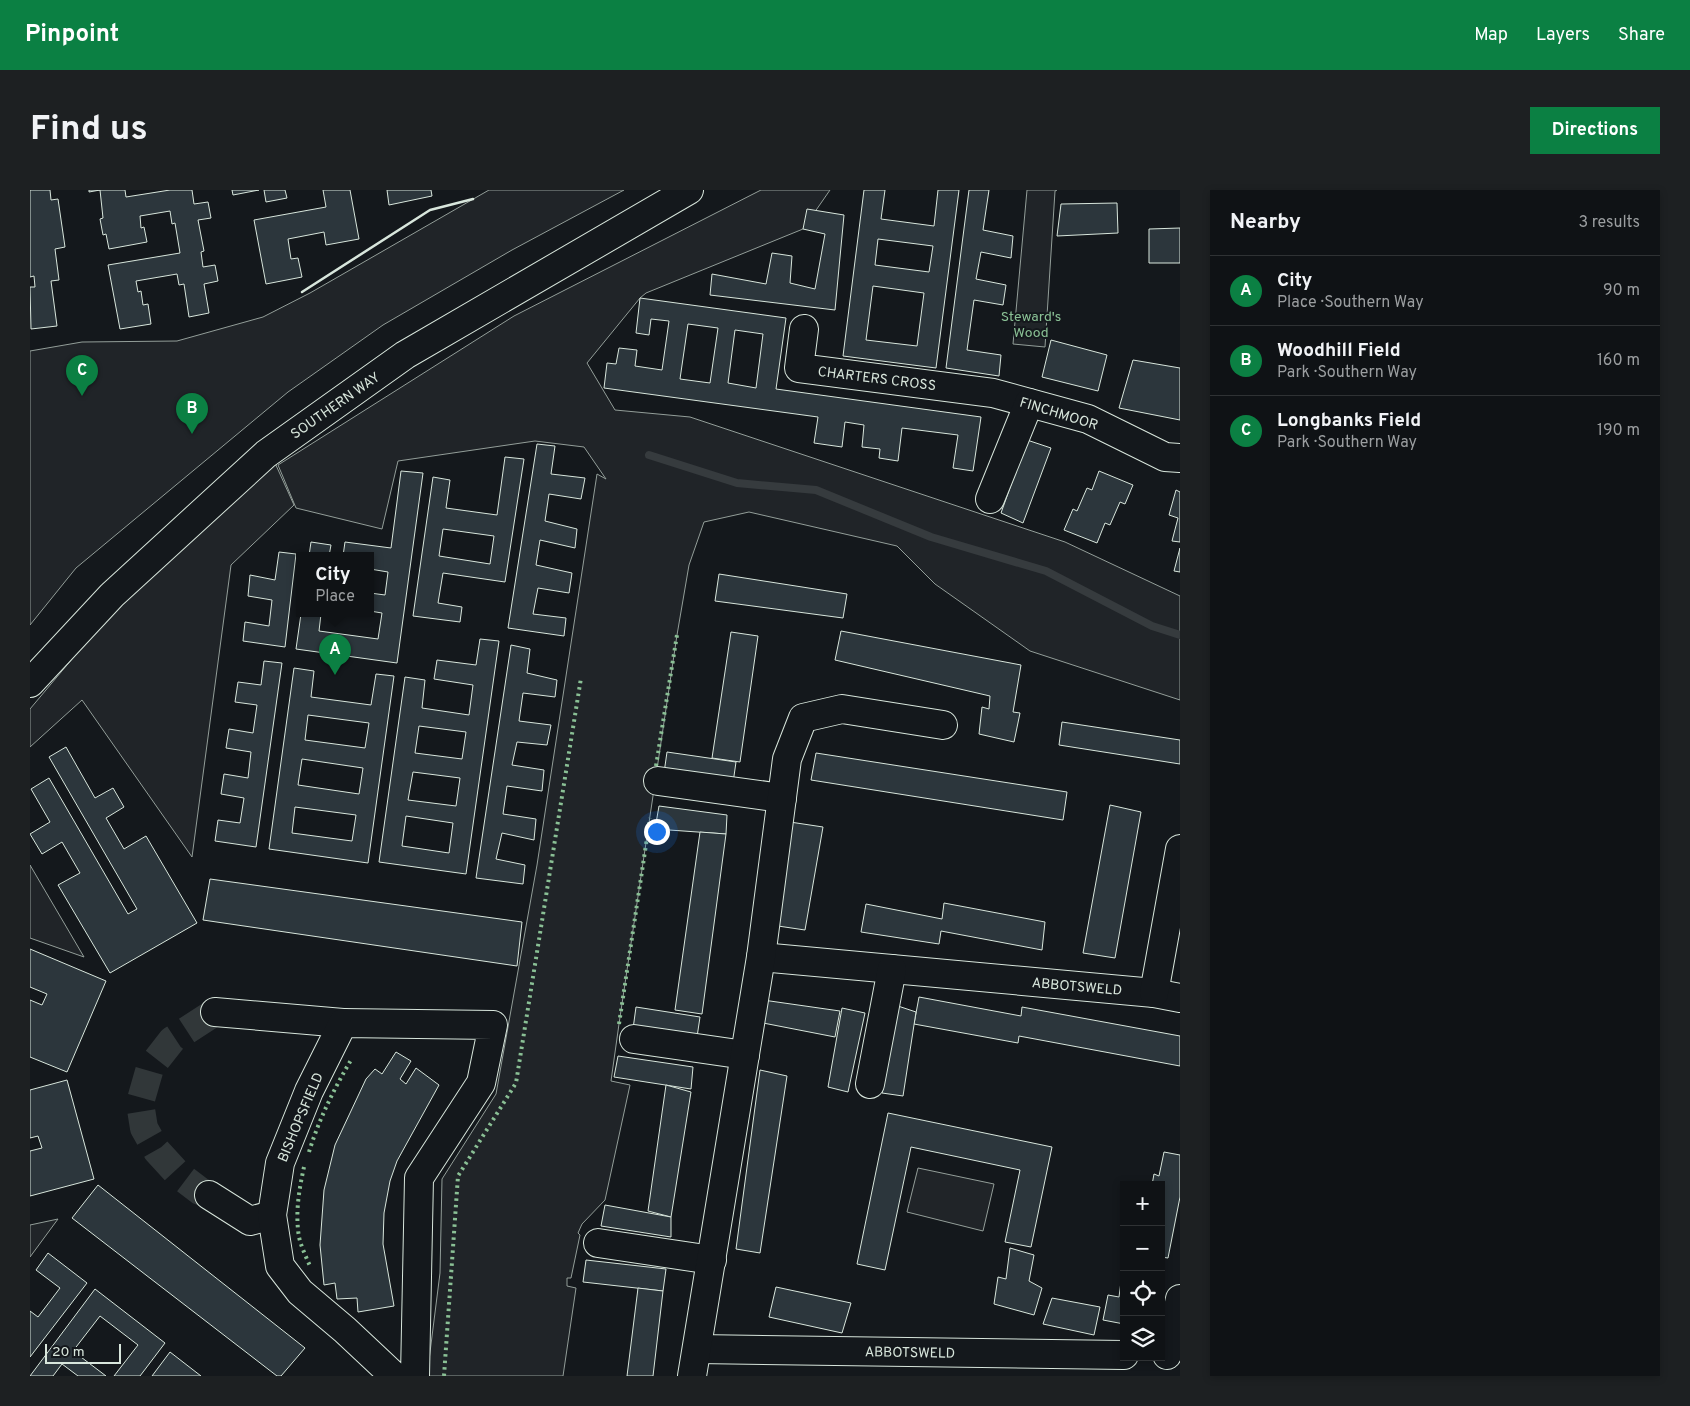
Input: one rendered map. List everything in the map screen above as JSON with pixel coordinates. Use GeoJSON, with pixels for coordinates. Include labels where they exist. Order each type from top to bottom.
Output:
{"type":"FeatureCollection","features":[{"type":"Feature","properties":{"kind":"street","name":"SOUTHERN WAY"},"geometry":{"type":"LineString","coordinates":[[30,684],[112,595],[266,454],[405,355],[689,190]]}},
{"type":"Feature","properties":{"kind":"street","name":"CHARTERS CROSS"},"geometry":{"type":"LineString","coordinates":[[804,329],[799,368],[993,393]]}},
{"type":"Feature","properties":{"kind":"street","name":"FINCHMOOR"},"geometry":{"type":"LineString","coordinates":[[993,393],[1088,419],[1165,457],[1180,458]]}},
{"type":"Feature","properties":{"kind":"street"},"geometry":{"type":"LineString","coordinates":[[990,499],[1029,403]]}},
{"type":"Feature","properties":{"kind":"street"},"geometry":{"type":"LineString","coordinates":[[692,1376],[761,957],[787,759],[804,718],[842,709],[943,725]]}},
{"type":"Feature","properties":{"kind":"street"},"geometry":{"type":"LineString","coordinates":[[658,781],[782,798]]}},
{"type":"Feature","properties":{"kind":"street","name":"ABBOTSWELD"},"geometry":{"type":"LineString","coordinates":[[761,957],[1167,996],[1180,849]]}},
{"type":"Feature","properties":{"kind":"street"},"geometry":{"type":"LineString","coordinates":[[870,1084],[892,969]]}},
{"type":"Feature","properties":{"kind":"street"},"geometry":{"type":"LineString","coordinates":[[215,1012],[343,1023],[493,1024],[481,1083],[419,1178],[415,1376]]}},
{"type":"Feature","properties":{"kind":"street","name":"BISHOPSFIELD"},"geometry":{"type":"LineString","coordinates":[[343,1023],[309,1091],[280,1163],[272,1215],[280,1266],[300,1292],[345,1330],[394,1376]]}},
{"type":"Feature","properties":{"kind":"street"},"geometry":{"type":"LineString","coordinates":[[634,1039],[745,1055]]}},
{"type":"Feature","properties":{"kind":"street"},"geometry":{"type":"LineString","coordinates":[[209,1195],[250,1221],[272,1215]]}},
{"type":"Feature","properties":{"kind":"street"},"geometry":{"type":"LineString","coordinates":[[598,1243],[712,1260]]}},
{"type":"Feature","properties":{"kind":"street"},"geometry":{"type":"LineString","coordinates":[[1169,1355],[1180,1299]]}},
{"type":"Feature","properties":{"kind":"street","name":"ABBOTSWELD"},"geometry":{"type":"LineString","coordinates":[[697,1349],[1036,1365],[1120,1355]]}},
{"type":"Feature","properties":{"kind":"green space"},"geometry":{"type":"Polygon","coordinates":[[[489,190],[624,190],[512,250],[383,325],[288,392],[76,568],[30,625],[30,351],[82,342],[177,341],[263,317],[310,293],[489,190]]]}},
{"type":"Feature","properties":{"kind":"green space"},"geometry":{"type":"Polygon","coordinates":[[[761,190],[830,190],[803,229],[646,293],[640,298],[587,363],[615,410],[690,417],[1065,542],[1180,596],[1180,700],[1030,651],[935,584],[897,546],[749,512],[704,522],[689,565],[677,635],[611,1081],[630,1085],[605,1200],[582,1224],[578,1233],[580,1235],[571,1278],[567,1278],[567,1286],[576,1288],[563,1376],[427,1376],[440,1273],[442,1179],[496,1094],[537,865],[597,474],[606,479],[584,447],[535,441],[398,461],[382,529],[296,508],[278,465],[514,316],[761,190]]]}},
{"type":"Feature","properties":{"kind":"green space","name":"Steward's Wood"},"geometry":{"type":"Polygon","coordinates":[[[1027,190],[1057,190],[1055,191],[1045,347],[1013,344],[1027,190]]]}},
{"type":"Feature","properties":{"kind":"green space"},"geometry":{"type":"Polygon","coordinates":[[[275,463],[294,505],[231,565],[192,857],[82,700],[30,747],[30,709],[114,609],[275,463]]]}},
{"type":"Feature","properties":{"kind":"green space"},"geometry":{"type":"Polygon","coordinates":[[[30,865],[84,957],[30,938],[30,865]]]}},
{"type":"Feature","properties":{"kind":"green space"},"geometry":{"type":"Polygon","coordinates":[[[918,1168],[994,1184],[983,1231],[907,1212],[918,1168]]]}},
{"type":"Feature","properties":{"kind":"green space"},"geometry":{"type":"Polygon","coordinates":[[[58,1219],[30,1257],[30,1225],[58,1219]]]}},
{"type":"Feature","properties":{"kind":"building"},"geometry":{"type":"Polygon","coordinates":[[[30,190],[50,190],[51,200],[58,199],[65,247],[55,249],[59,280],[51,281],[57,326],[31,329],[30,287],[35,287],[34,276],[30,277],[30,190]]]}},
{"type":"Feature","properties":{"kind":"building"},"geometry":{"type":"Polygon","coordinates":[[[100,190],[125,190],[126,197],[170,190],[192,190],[194,204],[208,202],[211,218],[198,220],[204,251],[201,252],[203,267],[215,265],[218,281],[204,284],[209,313],[189,317],[184,284],[179,285],[177,274],[136,281],[138,292],[141,291],[143,305],[148,304],[151,324],[120,329],[108,265],[180,253],[175,223],[172,224],[170,211],[140,216],[141,228],[144,227],[147,242],[109,249],[106,234],[103,235],[100,219],[103,218],[100,190]]]}},
{"type":"Feature","properties":{"kind":"building"},"geometry":{"type":"Polygon","coordinates":[[[232,190],[259,190],[233,195],[232,190]]]}},
{"type":"Feature","properties":{"kind":"building"},"geometry":{"type":"Polygon","coordinates":[[[264,190],[285,190],[287,198],[266,202],[264,190]]]}},
{"type":"Feature","properties":{"kind":"building"},"geometry":{"type":"Polygon","coordinates":[[[323,190],[350,190],[359,239],[326,245],[324,232],[288,239],[291,259],[298,258],[302,277],[266,284],[254,220],[326,207],[323,190]]]}},
{"type":"Feature","properties":{"kind":"building"},"geometry":{"type":"Polygon","coordinates":[[[387,190],[431,190],[432,196],[389,205],[387,190]]]}},
{"type":"Feature","properties":{"kind":"building"},"geometry":{"type":"Polygon","coordinates":[[[864,190],[885,190],[881,219],[934,226],[938,190],[959,190],[936,368],[843,356],[864,190]],[[878,239],[875,265],[929,272],[933,246],[878,239]],[[873,286],[866,340],[917,346],[924,293],[873,286]]]}},
{"type":"Feature","properties":{"kind":"building"},"geometry":{"type":"Polygon","coordinates":[[[969,190],[989,190],[983,230],[1013,236],[1011,258],[981,252],[976,279],[1006,285],[1003,305],[974,300],[967,350],[1001,355],[999,376],[946,368],[969,190]]]}},
{"type":"Feature","properties":{"kind":"building"},"geometry":{"type":"Polygon","coordinates":[[[1117,203],[1118,233],[1057,236],[1061,204],[1117,203]]]}},
{"type":"Feature","properties":{"kind":"building"},"geometry":{"type":"Polygon","coordinates":[[[807,209],[844,215],[835,310],[710,295],[712,274],[766,284],[772,253],[792,256],[790,283],[815,289],[825,234],[803,229],[807,209]]]}},
{"type":"Feature","properties":{"kind":"building"},"geometry":{"type":"Polygon","coordinates":[[[1180,228],[1180,263],[1149,263],[1149,229],[1180,228]]]}},
{"type":"Feature","properties":{"kind":"building"},"geometry":{"type":"Polygon","coordinates":[[[640,298],[786,318],[776,389],[981,417],[973,471],[953,468],[958,435],[902,428],[898,461],[879,458],[880,449],[862,447],[864,425],[845,422],[842,447],[814,443],[818,417],[604,388],[607,363],[616,364],[619,348],[637,350],[635,366],[662,370],[669,321],[651,319],[649,335],[636,333],[640,298]],[[688,324],[680,379],[710,383],[718,328],[688,324]],[[735,330],[728,383],[756,388],[763,334],[735,330]]]}},
{"type":"Feature","properties":{"kind":"building"},"geometry":{"type":"Polygon","coordinates":[[[1051,340],[1107,355],[1098,391],[1042,377],[1051,340]]]}},
{"type":"Feature","properties":{"kind":"building"},"geometry":{"type":"Polygon","coordinates":[[[1133,360],[1180,368],[1180,420],[1119,408],[1133,360]]]}},
{"type":"Feature","properties":{"kind":"building"},"geometry":{"type":"Polygon","coordinates":[[[1027,440],[1051,448],[1023,523],[1001,513],[1027,440]]]}},
{"type":"Feature","properties":{"kind":"building"},"geometry":{"type":"Polygon","coordinates":[[[537,444],[555,446],[551,474],[585,478],[581,499],[549,494],[545,521],[577,529],[575,548],[540,540],[536,565],[572,573],[569,593],[538,588],[533,614],[566,618],[564,636],[508,628],[537,444]]]}},
{"type":"Feature","properties":{"kind":"building"},"geometry":{"type":"Polygon","coordinates":[[[505,457],[524,459],[505,582],[443,573],[438,603],[462,607],[460,622],[413,616],[433,477],[450,480],[446,508],[497,515],[505,457]],[[443,529],[439,556],[490,564],[494,536],[443,529]]]}},
{"type":"Feature","properties":{"kind":"building"},"geometry":{"type":"Polygon","coordinates":[[[401,471],[423,473],[397,663],[296,649],[301,617],[321,617],[319,631],[378,639],[382,613],[374,612],[374,594],[385,595],[388,572],[374,570],[374,552],[344,552],[345,542],[391,548],[401,471]]]}},
{"type":"Feature","properties":{"kind":"building"},"geometry":{"type":"Polygon","coordinates":[[[1099,471],[1133,485],[1125,504],[1120,502],[1110,525],[1105,523],[1097,543],[1064,530],[1073,509],[1077,511],[1087,488],[1092,490],[1099,471]]]}},
{"type":"Feature","properties":{"kind":"building"},"geometry":{"type":"Polygon","coordinates":[[[1176,490],[1180,492],[1180,542],[1172,541],[1178,518],[1169,515],[1176,490]]]}},
{"type":"Feature","properties":{"kind":"building"},"geometry":{"type":"Polygon","coordinates":[[[311,542],[331,545],[330,552],[310,552],[311,542]]]}},
{"type":"Feature","properties":{"kind":"building"},"geometry":{"type":"Polygon","coordinates":[[[1180,548],[1180,572],[1174,571],[1180,548]]]}},
{"type":"Feature","properties":{"kind":"building"},"geometry":{"type":"Polygon","coordinates":[[[279,552],[296,554],[285,647],[243,641],[245,622],[269,626],[272,600],[248,596],[250,575],[275,580],[279,552]]]}},
{"type":"Feature","properties":{"kind":"building"},"geometry":{"type":"Polygon","coordinates":[[[719,574],[847,594],[843,618],[715,601],[719,574]]]}},
{"type":"Feature","properties":{"kind":"building"},"geometry":{"type":"Polygon","coordinates":[[[841,631],[1021,665],[1013,712],[1020,713],[1014,742],[979,734],[982,707],[989,709],[990,696],[835,660],[841,631]]]}},
{"type":"Feature","properties":{"kind":"building"},"geometry":{"type":"Polygon","coordinates":[[[731,632],[758,636],[740,762],[712,758],[731,632]]]}},
{"type":"Feature","properties":{"kind":"building"},"geometry":{"type":"Polygon","coordinates":[[[480,639],[499,641],[466,874],[379,862],[405,677],[425,680],[422,708],[469,715],[473,685],[434,679],[437,660],[476,665],[480,639]],[[419,726],[415,753],[462,759],[466,732],[419,726]],[[413,772],[408,800],[456,806],[460,778],[413,772]],[[406,816],[402,846],[449,853],[453,823],[406,816]]]}},
{"type":"Feature","properties":{"kind":"building"},"geometry":{"type":"Polygon","coordinates":[[[511,645],[530,649],[527,673],[557,680],[555,697],[523,693],[519,721],[551,725],[547,745],[517,742],[512,765],[544,770],[542,791],[507,786],[503,814],[536,819],[534,840],[502,833],[496,859],[525,865],[523,884],[476,878],[511,645]]]}},
{"type":"Feature","properties":{"kind":"building"},"geometry":{"type":"Polygon","coordinates":[[[264,661],[282,663],[256,847],[215,841],[218,820],[240,823],[244,798],[221,794],[224,774],[248,778],[251,752],[226,748],[229,729],[253,733],[257,705],[235,702],[238,682],[261,685],[264,661]]]}},
{"type":"Feature","properties":{"kind":"building"},"geometry":{"type":"Polygon","coordinates":[[[294,668],[314,671],[311,697],[371,705],[376,674],[394,676],[368,863],[269,849],[294,668]],[[308,715],[305,740],[365,748],[369,723],[308,715]],[[302,759],[298,785],[359,794],[363,768],[302,759]],[[295,807],[292,833],[352,841],[356,815],[295,807]]]}},
{"type":"Feature","properties":{"kind":"building"},"geometry":{"type":"Polygon","coordinates":[[[1062,722],[1180,740],[1180,764],[1059,745],[1062,722]]]}},
{"type":"Feature","properties":{"kind":"building"},"geometry":{"type":"Polygon","coordinates":[[[66,747],[95,798],[113,788],[124,807],[106,818],[124,849],[146,836],[197,923],[110,973],[58,885],[80,873],[62,842],[42,854],[30,834],[50,822],[31,789],[49,778],[128,914],[137,909],[49,757],[66,747]]]}},
{"type":"Feature","properties":{"kind":"building"},"geometry":{"type":"Polygon","coordinates":[[[667,752],[736,762],[733,783],[664,773],[667,752]]]}},
{"type":"Feature","properties":{"kind":"building"},"geometry":{"type":"Polygon","coordinates":[[[816,753],[1067,792],[1063,820],[811,780],[816,753]]]}},
{"type":"Feature","properties":{"kind":"building"},"geometry":{"type":"Polygon","coordinates":[[[1110,805],[1141,812],[1115,958],[1083,953],[1110,805]]]}},
{"type":"Feature","properties":{"kind":"building"},"geometry":{"type":"Polygon","coordinates":[[[659,806],[727,815],[726,834],[655,829],[659,806]]]}},
{"type":"Feature","properties":{"kind":"building"},"geometry":{"type":"Polygon","coordinates":[[[790,822],[823,827],[805,930],[778,926],[790,822]]]}},
{"type":"Feature","properties":{"kind":"building"},"geometry":{"type":"Polygon","coordinates":[[[700,832],[726,834],[702,1014],[675,1010],[700,832]]]}},
{"type":"Feature","properties":{"kind":"building"},"geometry":{"type":"Polygon","coordinates":[[[210,879],[522,922],[517,966],[203,920],[210,879]]]}},
{"type":"Feature","properties":{"kind":"building"},"geometry":{"type":"Polygon","coordinates":[[[944,903],[1045,922],[1042,950],[941,931],[939,944],[861,932],[866,904],[942,919],[944,903]]]}},
{"type":"Feature","properties":{"kind":"building"},"geometry":{"type":"Polygon","coordinates":[[[30,949],[106,981],[67,1072],[30,1057],[30,1000],[42,1005],[47,994],[30,987],[30,949]]]}},
{"type":"Feature","properties":{"kind":"building"},"geometry":{"type":"Polygon","coordinates":[[[919,997],[1021,1016],[1022,1007],[1180,1036],[1180,1066],[1019,1036],[1018,1043],[914,1024],[919,997]]]}},
{"type":"Feature","properties":{"kind":"building"},"geometry":{"type":"Polygon","coordinates":[[[763,1000],[840,1011],[835,1037],[758,1022],[763,1000]]]}},
{"type":"Feature","properties":{"kind":"building"},"geometry":{"type":"Polygon","coordinates":[[[898,1006],[916,1012],[903,1096],[882,1093],[898,1006]]]}},
{"type":"Feature","properties":{"kind":"building"},"geometry":{"type":"Polygon","coordinates":[[[636,1007],[700,1017],[697,1037],[633,1029],[636,1007]]]}},
{"type":"Feature","properties":{"kind":"building"},"geometry":{"type":"Polygon","coordinates":[[[842,1008],[865,1013],[848,1092],[828,1087],[842,1008]]]}},
{"type":"Feature","properties":{"kind":"building"},"geometry":{"type":"Polygon","coordinates":[[[396,1052],[411,1061],[400,1079],[406,1084],[416,1068],[439,1085],[397,1161],[390,1181],[384,1213],[383,1244],[394,1306],[358,1312],[357,1298],[337,1299],[335,1283],[324,1285],[320,1245],[324,1190],[335,1145],[366,1079],[375,1069],[382,1074],[396,1052]]]}},
{"type":"Feature","properties":{"kind":"building"},"geometry":{"type":"Polygon","coordinates":[[[618,1056],[693,1067],[691,1089],[614,1077],[618,1056]]]}},
{"type":"Feature","properties":{"kind":"building"},"geometry":{"type":"Polygon","coordinates":[[[760,1070],[787,1076],[760,1253],[736,1249],[760,1070]]]}},
{"type":"Feature","properties":{"kind":"building"},"geometry":{"type":"Polygon","coordinates":[[[67,1080],[94,1179],[30,1196],[30,1151],[42,1148],[38,1136],[30,1138],[30,1090],[67,1080]]]}},
{"type":"Feature","properties":{"kind":"building"},"geometry":{"type":"Polygon","coordinates":[[[666,1085],[691,1092],[671,1217],[648,1211],[666,1085]]]}},
{"type":"Feature","properties":{"kind":"building"},"geometry":{"type":"Polygon","coordinates":[[[888,1113],[1052,1147],[1031,1247],[1005,1242],[1020,1170],[911,1147],[885,1270],[857,1264],[888,1113]]]}},
{"type":"Feature","properties":{"kind":"building"},"geometry":{"type":"Polygon","coordinates":[[[1164,1152],[1180,1155],[1180,1197],[1168,1258],[1165,1258],[1165,1181],[1153,1181],[1154,1174],[1159,1176],[1164,1152]]]}},
{"type":"Feature","properties":{"kind":"building"},"geometry":{"type":"Polygon","coordinates":[[[98,1185],[305,1348],[281,1376],[277,1376],[72,1218],[98,1185]]]}},
{"type":"Feature","properties":{"kind":"building"},"geometry":{"type":"Polygon","coordinates":[[[605,1205],[671,1217],[671,1237],[601,1226],[605,1205]]]}},
{"type":"Feature","properties":{"kind":"building"},"geometry":{"type":"Polygon","coordinates":[[[1010,1248],[1034,1255],[1029,1281],[1042,1288],[1034,1315],[994,1304],[998,1277],[1006,1279],[1010,1248]]]}},
{"type":"Feature","properties":{"kind":"building"},"geometry":{"type":"Polygon","coordinates":[[[48,1253],[87,1283],[30,1357],[30,1311],[38,1317],[60,1288],[36,1270],[48,1253]]]}},
{"type":"Feature","properties":{"kind":"building"},"geometry":{"type":"Polygon","coordinates":[[[586,1260],[666,1269],[663,1291],[583,1282],[586,1260]]]}},
{"type":"Feature","properties":{"kind":"building"},"geometry":{"type":"Polygon","coordinates":[[[776,1287],[851,1303],[842,1333],[769,1317],[776,1287]]]}},
{"type":"Feature","properties":{"kind":"building"},"geometry":{"type":"Polygon","coordinates":[[[638,1288],[663,1291],[653,1376],[627,1376],[638,1288]]]}},
{"type":"Feature","properties":{"kind":"building"},"geometry":{"type":"Polygon","coordinates":[[[95,1289],[165,1343],[140,1376],[114,1376],[138,1345],[100,1316],[73,1351],[106,1376],[78,1376],[62,1364],[53,1376],[30,1376],[95,1289]]]}},
{"type":"Feature","properties":{"kind":"building"},"geometry":{"type":"Polygon","coordinates":[[[1120,1289],[1120,1323],[1103,1320],[1108,1295],[1119,1297],[1120,1289]]]}},
{"type":"Feature","properties":{"kind":"building"},"geometry":{"type":"Polygon","coordinates":[[[1052,1298],[1100,1307],[1094,1335],[1043,1324],[1052,1298]]]}},
{"type":"Feature","properties":{"kind":"building"},"geometry":{"type":"Polygon","coordinates":[[[170,1352],[201,1376],[152,1376],[170,1352]]]}},
{"type":"Feature","properties":{"kind":"waterway"},"geometry":{"type":"LineString","coordinates":[[649,455],[737,483],[816,490],[931,537],[1046,571],[1152,626],[1180,635]]}},
{"type":"Feature","properties":{"kind":"tunnel"},"geometry":{"type":"LineString","coordinates":[[209,1195],[200,1191],[179,1175],[157,1151],[144,1128],[140,1103],[150,1068],[172,1040],[215,1012]]}},
{"type":"Feature","properties":{"kind":"hedge"},"geometry":{"type":"LineString","coordinates":[[656,766],[677,635]]}},
{"type":"Feature","properties":{"kind":"hedge"},"geometry":{"type":"LineString","coordinates":[[444,1376],[458,1176],[516,1083],[581,678]]}},
{"type":"Feature","properties":{"kind":"hedge"},"geometry":{"type":"LineString","coordinates":[[619,1024],[650,818]]}},
{"type":"Feature","properties":{"kind":"hedge"},"geometry":{"type":"LineString","coordinates":[[309,1152],[327,1105],[351,1060]]}},
{"type":"Feature","properties":{"kind":"hedge"},"geometry":{"type":"LineString","coordinates":[[304,1167],[297,1219],[299,1237],[310,1266]]}},
{"type":"Feature","properties":{"kind":"wall"},"geometry":{"type":"LineString","coordinates":[[302,292],[430,210],[473,199]]}},
{"type":"Feature","properties":{"kind":"place","name":"Longbanks Field"},"geometry":{"type":"Point","coordinates":[82,396]}},
{"type":"Feature","properties":{"kind":"place","name":"Woodhill Field"},"geometry":{"type":"Point","coordinates":[192,434]}},
{"type":"Feature","properties":{"kind":"place","name":"City"},"geometry":{"type":"Point","coordinates":[335,675]}}]}
